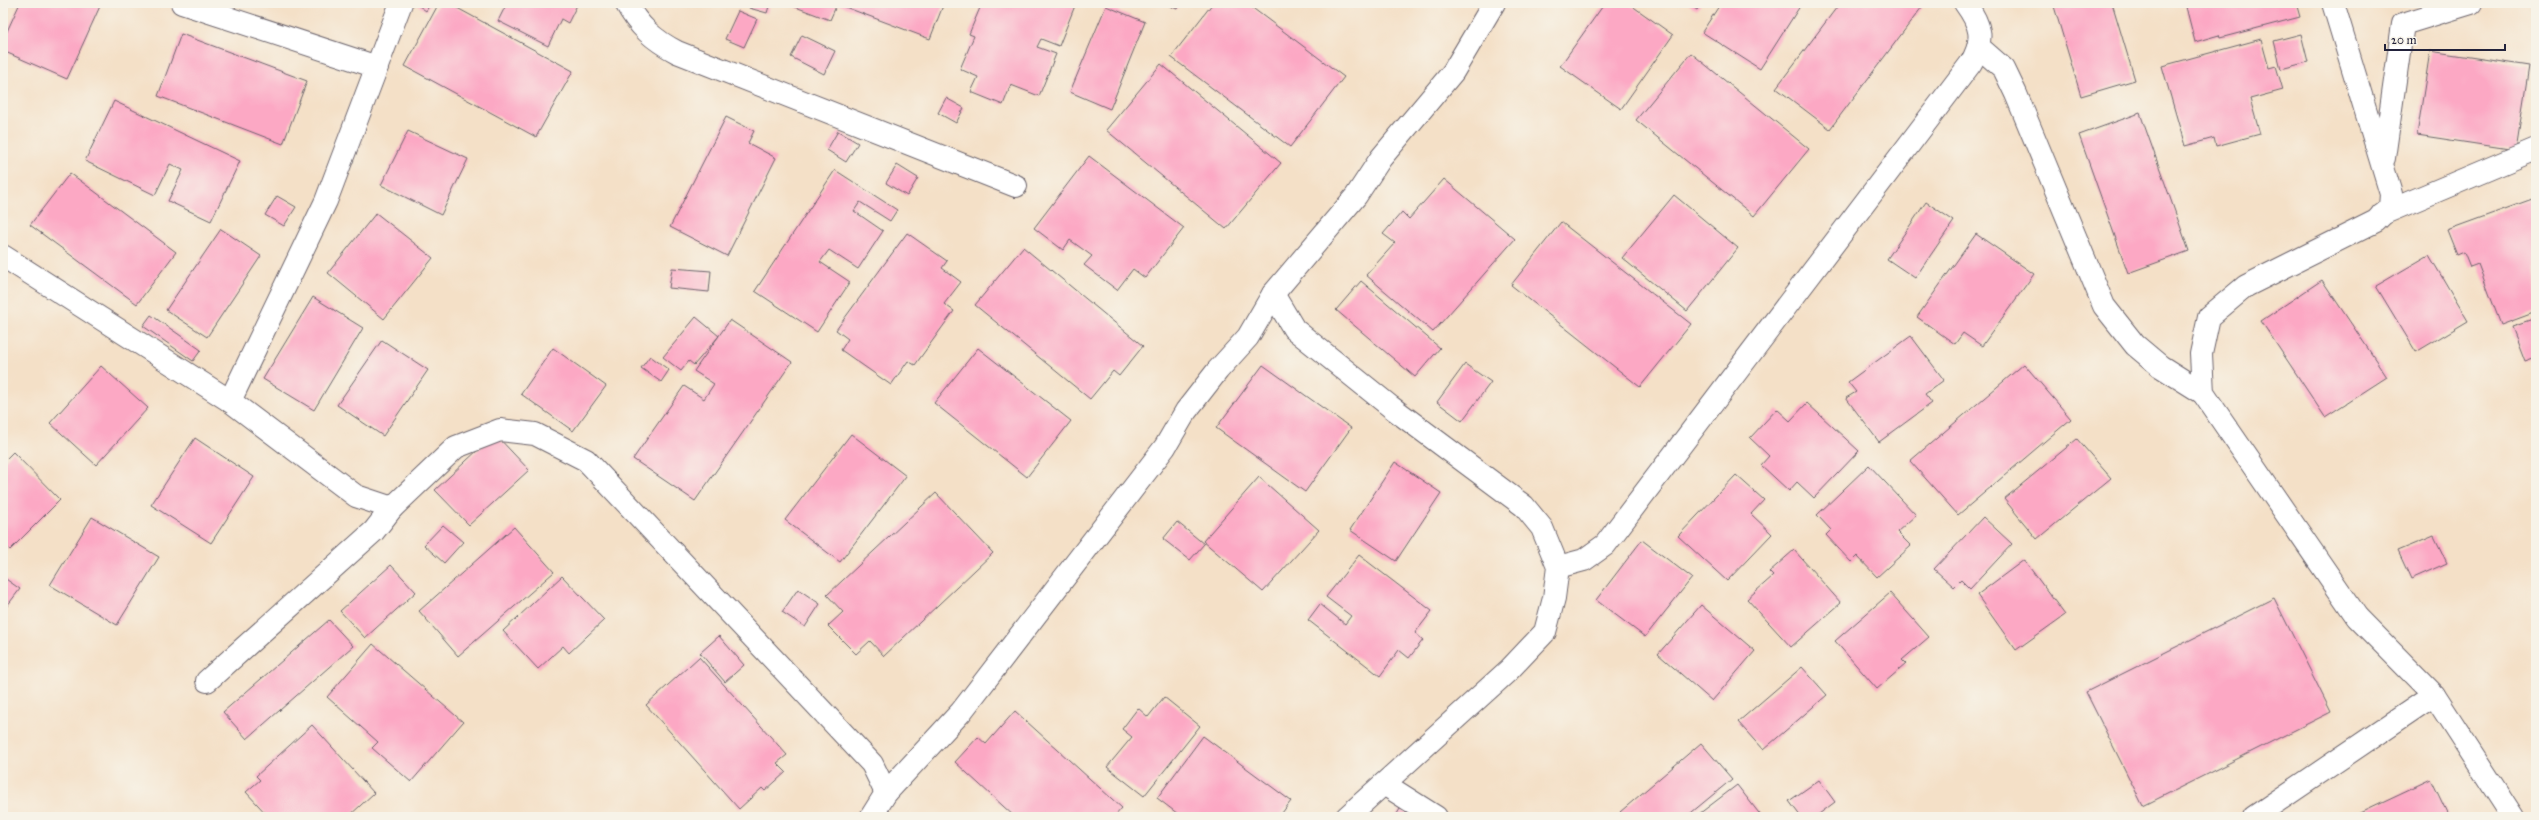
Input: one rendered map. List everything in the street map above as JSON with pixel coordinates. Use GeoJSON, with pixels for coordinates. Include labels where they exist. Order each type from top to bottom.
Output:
{"type":"FeatureCollection","features":[{"type":"Feature","properties":{"kind":"street"},"geometry":{"type":"LineString","coordinates":[[182,3],[377,67]]}},
{"type":"Feature","properties":{"kind":"street"},"geometry":{"type":"LineString","coordinates":[[230,401],[326,201],[401,3]]}},
{"type":"Feature","properties":{"kind":"street"},"geometry":{"type":"LineString","coordinates":[[626,3],[635,20],[657,41],[677,52],[1016,186]]}},
{"type":"Feature","properties":{"kind":"street"},"geometry":{"type":"LineString","coordinates":[[871,817],[886,793],[961,712],[1165,447],[1195,399],[1248,337],[1273,294],[1356,196],[1381,158],[1453,72],[1494,3]]}},
{"type":"Feature","properties":{"kind":"street"},"geometry":{"type":"LineString","coordinates":[[1558,567],[1584,560],[1605,545],[1971,63],[1980,48],[1980,34],[1973,14],[1965,3]]}},
{"type":"Feature","properties":{"kind":"street"},"geometry":{"type":"LineString","coordinates":[[2203,393],[2201,354],[2210,317],[2246,286],[2376,221],[2390,207],[2391,194],[2383,165],[2333,3]]}},
{"type":"Feature","properties":{"kind":"street"},"geometry":{"type":"LineString","coordinates":[[2383,165],[2403,24],[2471,3]]}},
{"type":"Feature","properties":{"kind":"street"},"geometry":{"type":"LineString","coordinates":[[1980,48],[2004,69],[2016,94],[2104,306],[2135,344],[2160,366],[2203,393],[2357,617],[2434,695],[2513,817]]}},
{"type":"Feature","properties":{"kind":"street"},"geometry":{"type":"LineString","coordinates":[[2382,214],[2536,149]]}},
{"type":"Feature","properties":{"kind":"street"},"geometry":{"type":"LineString","coordinates":[[3,256],[230,401],[356,496],[392,508]]}},
{"type":"Feature","properties":{"kind":"street"},"geometry":{"type":"LineString","coordinates":[[1273,294],[1294,330],[1391,408],[1524,506],[1542,528],[1558,567],[1554,598],[1545,632],[1509,670],[1347,817]]}},
{"type":"Feature","properties":{"kind":"street"},"geometry":{"type":"LineString","coordinates":[[207,681],[374,531],[392,508],[456,447],[500,430],[535,434],[586,460],[872,764],[886,793]]}},
{"type":"Feature","properties":{"kind":"street"},"geometry":{"type":"LineString","coordinates":[[2254,817],[2434,695]]}},
{"type":"Feature","properties":{"kind":"street"},"geometry":{"type":"LineString","coordinates":[[1384,784],[1436,817]]}},
{"type":"Feature","properties":{"kind":"building"},"geometry":{"type":"Polygon","coordinates":[[[20,3],[101,4],[67,79],[3,51],[3,40],[20,3]]]}},
{"type":"Feature","properties":{"kind":"building"},"geometry":{"type":"Polygon","coordinates":[[[415,3],[431,3],[426,11],[415,3]]]}},
{"type":"Feature","properties":{"kind":"building"},"geometry":{"type":"Polygon","coordinates":[[[439,3],[448,3],[573,71],[536,137],[405,66],[439,3]]]}},
{"type":"Feature","properties":{"kind":"building"},"geometry":{"type":"Polygon","coordinates":[[[507,3],[578,3],[568,23],[561,19],[548,46],[498,21],[507,3]]]}},
{"type":"Feature","properties":{"kind":"building"},"geometry":{"type":"Polygon","coordinates":[[[751,3],[770,3],[767,13],[749,8],[751,3]]]}},
{"type":"Feature","properties":{"kind":"building"},"geometry":{"type":"Polygon","coordinates":[[[785,3],[944,3],[930,39],[837,4],[830,20],[785,3]]]}},
{"type":"Feature","properties":{"kind":"building"},"geometry":{"type":"Polygon","coordinates":[[[982,3],[1076,3],[1059,46],[1041,39],[1037,47],[1056,54],[1039,96],[1011,85],[1003,105],[971,92],[978,77],[960,69],[974,36],[969,34],[982,3]]]}},
{"type":"Feature","properties":{"kind":"building"},"geometry":{"type":"Polygon","coordinates":[[[1163,3],[1179,3],[1177,9],[1163,3]]]}},
{"type":"Feature","properties":{"kind":"building"},"geometry":{"type":"Polygon","coordinates":[[[1213,3],[1246,3],[1344,77],[1290,147],[1171,57],[1213,3]]]}},
{"type":"Feature","properties":{"kind":"building"},"geometry":{"type":"Polygon","coordinates":[[[1605,3],[1628,3],[1673,35],[1621,109],[1560,66],[1605,3]]]}},
{"type":"Feature","properties":{"kind":"building"},"geometry":{"type":"Polygon","coordinates":[[[1687,3],[1701,3],[1697,10],[1687,3]]]}},
{"type":"Feature","properties":{"kind":"building"},"geometry":{"type":"Polygon","coordinates":[[[1721,3],[1802,3],[1760,69],[1702,32],[1721,3]]]}},
{"type":"Feature","properties":{"kind":"building"},"geometry":{"type":"Polygon","coordinates":[[[1840,3],[1925,3],[1830,129],[1776,88],[1840,3]]]}},
{"type":"Feature","properties":{"kind":"building"},"geometry":{"type":"Polygon","coordinates":[[[2053,3],[2112,3],[2135,80],[2081,96],[2053,3]]]}},
{"type":"Feature","properties":{"kind":"building"},"geometry":{"type":"Polygon","coordinates":[[[2185,3],[2296,3],[2300,17],[2220,38],[2219,35],[2195,42],[2185,3]]]}},
{"type":"Feature","properties":{"kind":"building"},"geometry":{"type":"Polygon","coordinates":[[[1106,6],[1145,22],[1110,109],[1070,92],[1106,6]]]}},
{"type":"Feature","properties":{"kind":"building"},"geometry":{"type":"Polygon","coordinates":[[[738,11],[757,19],[744,47],[725,39],[738,11]]]}},
{"type":"Feature","properties":{"kind":"building"},"geometry":{"type":"Polygon","coordinates":[[[181,34],[307,81],[283,144],[158,96],[181,34]]]}},
{"type":"Feature","properties":{"kind":"building"},"geometry":{"type":"Polygon","coordinates":[[[2301,34],[2308,62],[2281,69],[2274,41],[2301,34]]]}},
{"type":"Feature","properties":{"kind":"building"},"geometry":{"type":"Polygon","coordinates":[[[802,35],[835,51],[824,74],[791,57],[802,35]]]}},
{"type":"Feature","properties":{"kind":"building"},"geometry":{"type":"Polygon","coordinates":[[[2261,39],[2269,68],[2276,66],[2283,90],[2250,99],[2260,134],[2216,146],[2214,138],[2185,146],[2162,66],[2261,39]]]}},
{"type":"Feature","properties":{"kind":"building"},"geometry":{"type":"Polygon","coordinates":[[[2430,51],[2529,66],[2516,150],[2417,135],[2430,51]]]}},
{"type":"Feature","properties":{"kind":"building"},"geometry":{"type":"Polygon","coordinates":[[[1691,53],[1809,149],[1754,216],[1636,120],[1691,53]]]}},
{"type":"Feature","properties":{"kind":"building"},"geometry":{"type":"Polygon","coordinates":[[[1161,64],[1281,163],[1226,229],[1106,130],[1161,64]]]}},
{"type":"Feature","properties":{"kind":"building"},"geometry":{"type":"Polygon","coordinates":[[[946,98],[964,108],[956,123],[938,113],[946,98]]]}},
{"type":"Feature","properties":{"kind":"building"},"geometry":{"type":"Polygon","coordinates":[[[114,101],[240,161],[211,221],[168,201],[183,170],[170,164],[155,195],[85,161],[114,101]]]}},
{"type":"Feature","properties":{"kind":"building"},"geometry":{"type":"Polygon","coordinates":[[[2140,113],[2189,251],[2128,273],[2079,135],[2140,113]]]}},
{"type":"Feature","properties":{"kind":"building"},"geometry":{"type":"Polygon","coordinates":[[[726,117],[754,131],[748,143],[776,158],[727,256],[670,227],[726,117]]]}},
{"type":"Feature","properties":{"kind":"building"},"geometry":{"type":"Polygon","coordinates":[[[408,131],[468,159],[441,215],[381,185],[408,131]]]}},
{"type":"Feature","properties":{"kind":"building"},"geometry":{"type":"Polygon","coordinates":[[[838,131],[858,143],[846,162],[827,150],[838,131]]]}},
{"type":"Feature","properties":{"kind":"building"},"geometry":{"type":"Polygon","coordinates":[[[1089,156],[1184,228],[1145,278],[1133,269],[1117,290],[1084,265],[1092,256],[1070,240],[1063,250],[1034,228],[1089,156]]]}},
{"type":"Feature","properties":{"kind":"building"},"geometry":{"type":"Polygon","coordinates":[[[897,165],[918,178],[907,196],[886,183],[897,165]]]}},
{"type":"Feature","properties":{"kind":"building"},"geometry":{"type":"Polygon","coordinates":[[[835,170],[897,210],[890,221],[860,202],[854,211],[883,231],[858,269],[829,250],[820,262],[850,282],[817,332],[755,291],[835,170]]]}},
{"type":"Feature","properties":{"kind":"building"},"geometry":{"type":"Polygon","coordinates":[[[70,173],[176,252],[137,304],[30,225],[70,173]]]}},
{"type":"Feature","properties":{"kind":"building"},"geometry":{"type":"Polygon","coordinates":[[[1444,179],[1515,239],[1433,332],[1366,275],[1395,243],[1383,234],[1402,212],[1409,219],[1444,179]]]}},
{"type":"Feature","properties":{"kind":"building"},"geometry":{"type":"Polygon","coordinates":[[[1674,195],[1738,248],[1687,311],[1622,258],[1674,195]]]}},
{"type":"Feature","properties":{"kind":"building"},"geometry":{"type":"Polygon","coordinates":[[[277,196],[296,207],[284,226],[265,215],[277,196]]]}},
{"type":"Feature","properties":{"kind":"building"},"geometry":{"type":"Polygon","coordinates":[[[2535,198],[2536,312],[2501,325],[2478,264],[2470,267],[2464,252],[2457,255],[2447,230],[2535,198]]]}},
{"type":"Feature","properties":{"kind":"building"},"geometry":{"type":"Polygon","coordinates":[[[1926,202],[1954,221],[1915,278],[1887,259],[1926,202]]]}},
{"type":"Feature","properties":{"kind":"building"},"geometry":{"type":"Polygon","coordinates":[[[376,213],[433,258],[384,319],[328,273],[376,213]]]}},
{"type":"Feature","properties":{"kind":"building"},"geometry":{"type":"Polygon","coordinates":[[[1561,222],[1691,324],[1640,387],[1511,285],[1561,222]]]}},
{"type":"Feature","properties":{"kind":"building"},"geometry":{"type":"Polygon","coordinates":[[[221,229],[261,256],[207,337],[166,310],[221,229]]]}},
{"type":"Feature","properties":{"kind":"building"},"geometry":{"type":"Polygon","coordinates":[[[907,233],[947,261],[942,268],[961,282],[944,304],[954,311],[915,365],[908,361],[891,385],[841,350],[848,339],[836,330],[907,233]]]}},
{"type":"Feature","properties":{"kind":"building"},"geometry":{"type":"Polygon","coordinates":[[[1976,234],[2034,274],[1982,346],[1963,333],[1955,344],[1917,317],[1976,234]]]}},
{"type":"Feature","properties":{"kind":"building"},"geometry":{"type":"Polygon","coordinates":[[[1023,247],[1143,346],[1119,376],[1113,371],[1090,399],[975,305],[1023,247]]]}},
{"type":"Feature","properties":{"kind":"building"},"geometry":{"type":"Polygon","coordinates":[[[2429,255],[2468,321],[2416,352],[2376,286],[2429,255]]]}},
{"type":"Feature","properties":{"kind":"building"},"geometry":{"type":"Polygon","coordinates":[[[672,268],[711,271],[709,292],[669,288],[672,268]]]}},
{"type":"Feature","properties":{"kind":"building"},"geometry":{"type":"Polygon","coordinates":[[[2322,280],[2387,377],[2325,417],[2261,321],[2322,280]]]}},
{"type":"Feature","properties":{"kind":"building"},"geometry":{"type":"Polygon","coordinates":[[[1361,281],[1440,348],[1415,377],[1336,310],[1361,281]]]}},
{"type":"Feature","properties":{"kind":"building"},"geometry":{"type":"Polygon","coordinates":[[[313,297],[363,328],[314,410],[263,379],[313,297]]]}},
{"type":"Feature","properties":{"kind":"building"},"geometry":{"type":"Polygon","coordinates":[[[151,315],[201,350],[193,361],[143,326],[151,315]]]}},
{"type":"Feature","properties":{"kind":"building"},"geometry":{"type":"Polygon","coordinates":[[[696,317],[719,336],[694,365],[689,361],[681,371],[663,357],[696,317]]]}},
{"type":"Feature","properties":{"kind":"building"},"geometry":{"type":"Polygon","coordinates":[[[2536,319],[2536,357],[2525,361],[2512,327],[2536,319]]]}},
{"type":"Feature","properties":{"kind":"building"},"geometry":{"type":"Polygon","coordinates":[[[730,320],[792,362],[695,501],[633,459],[684,386],[704,399],[714,384],[694,371],[730,320]]]}},
{"type":"Feature","properties":{"kind":"building"},"geometry":{"type":"Polygon","coordinates":[[[1911,336],[1944,380],[1925,394],[1932,403],[1879,442],[1846,398],[1856,392],[1848,382],[1911,336]]]}},
{"type":"Feature","properties":{"kind":"building"},"geometry":{"type":"Polygon","coordinates":[[[382,340],[428,370],[383,436],[337,405],[382,340]]]}},
{"type":"Feature","properties":{"kind":"building"},"geometry":{"type":"Polygon","coordinates":[[[553,348],[606,386],[573,431],[521,394],[553,348]]]}},
{"type":"Feature","properties":{"kind":"building"},"geometry":{"type":"Polygon","coordinates":[[[978,348],[1071,421],[1027,477],[934,403],[978,348]]]}},
{"type":"Feature","properties":{"kind":"building"},"geometry":{"type":"Polygon","coordinates":[[[650,356],[669,370],[661,382],[641,368],[650,356]]]}},
{"type":"Feature","properties":{"kind":"building"},"geometry":{"type":"Polygon","coordinates":[[[1465,364],[1491,382],[1462,421],[1437,402],[1465,364]]]}},
{"type":"Feature","properties":{"kind":"building"},"geometry":{"type":"Polygon","coordinates":[[[2024,364],[2071,419],[1958,515],[1910,461],[2024,364]]]}},
{"type":"Feature","properties":{"kind":"building"},"geometry":{"type":"Polygon","coordinates":[[[1263,365],[1351,428],[1305,492],[1216,428],[1263,365]]]}},
{"type":"Feature","properties":{"kind":"building"},"geometry":{"type":"Polygon","coordinates":[[[101,366],[148,408],[96,465],[50,423],[101,366]]]}},
{"type":"Feature","properties":{"kind":"building"},"geometry":{"type":"Polygon","coordinates":[[[1807,403],[1859,451],[1814,498],[1797,482],[1789,491],[1761,465],[1769,456],[1750,438],[1777,409],[1790,421],[1807,403]]]}},
{"type":"Feature","properties":{"kind":"building"},"geometry":{"type":"Polygon","coordinates":[[[495,434],[529,470],[469,525],[435,490],[495,434]]]}},
{"type":"Feature","properties":{"kind":"building"},"geometry":{"type":"Polygon","coordinates":[[[851,434],[906,476],[840,562],[785,520],[851,434]]]}},
{"type":"Feature","properties":{"kind":"building"},"geometry":{"type":"Polygon","coordinates":[[[195,438],[254,477],[211,543],[151,505],[195,438]]]}},
{"type":"Feature","properties":{"kind":"building"},"geometry":{"type":"Polygon","coordinates":[[[2077,439],[2111,478],[2037,539],[2004,499],[2077,439]]]}},
{"type":"Feature","properties":{"kind":"building"},"geometry":{"type":"Polygon","coordinates":[[[13,452],[60,500],[10,550],[3,543],[3,462],[13,452]]]}},
{"type":"Feature","properties":{"kind":"building"},"geometry":{"type":"Polygon","coordinates":[[[1395,462],[1441,493],[1396,561],[1350,530],[1395,462]]]}},
{"type":"Feature","properties":{"kind":"building"},"geometry":{"type":"Polygon","coordinates":[[[1869,465],[1916,515],[1897,532],[1911,546],[1877,577],[1857,556],[1851,562],[1826,535],[1831,530],[1817,515],[1869,465]]]}},
{"type":"Feature","properties":{"kind":"building"},"geometry":{"type":"Polygon","coordinates":[[[1736,475],[1764,500],[1751,514],[1772,534],[1727,581],[1678,536],[1736,475]]]}},
{"type":"Feature","properties":{"kind":"building"},"geometry":{"type":"Polygon","coordinates":[[[1259,477],[1319,530],[1263,592],[1203,541],[1259,477]]]}},
{"type":"Feature","properties":{"kind":"building"},"geometry":{"type":"Polygon","coordinates":[[[936,493],[993,553],[884,656],[870,641],[856,654],[828,626],[843,612],[827,595],[936,493]]]}},
{"type":"Feature","properties":{"kind":"building"},"geometry":{"type":"Polygon","coordinates":[[[92,517],[159,557],[117,625],[50,585],[92,517]]]}},
{"type":"Feature","properties":{"kind":"building"},"geometry":{"type":"Polygon","coordinates":[[[1983,517],[2012,544],[1970,589],[1961,580],[1954,587],[1934,569],[1983,517]]]}},
{"type":"Feature","properties":{"kind":"building"},"geometry":{"type":"Polygon","coordinates":[[[1177,522],[1204,544],[1190,560],[1163,539],[1177,522]]]}},
{"type":"Feature","properties":{"kind":"building"},"geometry":{"type":"Polygon","coordinates":[[[443,525],[463,542],[444,563],[424,545],[443,525]]]}},
{"type":"Feature","properties":{"kind":"building"},"geometry":{"type":"Polygon","coordinates":[[[514,527],[554,572],[458,656],[419,611],[514,527]]]}},
{"type":"Feature","properties":{"kind":"building"},"geometry":{"type":"Polygon","coordinates":[[[2434,536],[2447,563],[2411,579],[2398,551],[2434,536]]]}},
{"type":"Feature","properties":{"kind":"building"},"geometry":{"type":"Polygon","coordinates":[[[1642,540],[1692,578],[1645,637],[1596,600],[1642,540]]]}},
{"type":"Feature","properties":{"kind":"building"},"geometry":{"type":"Polygon","coordinates":[[[1794,550],[1841,603],[1791,647],[1747,599],[1773,576],[1769,572],[1794,550]]]}},
{"type":"Feature","properties":{"kind":"building"},"geometry":{"type":"Polygon","coordinates":[[[1359,555],[1432,611],[1415,633],[1423,640],[1409,658],[1399,650],[1380,676],[1308,620],[1320,604],[1345,624],[1351,616],[1326,597],[1359,555]]]}},
{"type":"Feature","properties":{"kind":"building"},"geometry":{"type":"Polygon","coordinates":[[[2024,560],[2065,615],[2016,650],[1977,595],[2024,560]]]}},
{"type":"Feature","properties":{"kind":"building"},"geometry":{"type":"Polygon","coordinates":[[[391,565],[416,592],[365,638],[340,611],[391,565]]]}},
{"type":"Feature","properties":{"kind":"building"},"geometry":{"type":"Polygon","coordinates":[[[562,576],[604,620],[569,653],[563,646],[538,669],[503,631],[562,576]]]}},
{"type":"Feature","properties":{"kind":"building"},"geometry":{"type":"Polygon","coordinates":[[[3,577],[20,589],[7,606],[3,603],[3,577]]]}},
{"type":"Feature","properties":{"kind":"building"},"geometry":{"type":"Polygon","coordinates":[[[798,589],[820,604],[805,627],[782,612],[798,589]]]}},
{"type":"Feature","properties":{"kind":"building"},"geometry":{"type":"Polygon","coordinates":[[[1890,593],[1929,637],[1902,660],[1906,664],[1877,689],[1835,641],[1890,593]]]}},
{"type":"Feature","properties":{"kind":"building"},"geometry":{"type":"Polygon","coordinates":[[[2274,598],[2331,712],[2143,806],[2086,692],[2274,598]]]}},
{"type":"Feature","properties":{"kind":"building"},"geometry":{"type":"Polygon","coordinates":[[[1701,605],[1755,651],[1712,701],[1658,654],[1701,605]]]}},
{"type":"Feature","properties":{"kind":"building"},"geometry":{"type":"Polygon","coordinates":[[[329,620],[353,646],[247,739],[223,712],[329,620]]]}},
{"type":"Feature","properties":{"kind":"building"},"geometry":{"type":"Polygon","coordinates":[[[719,636],[744,665],[725,682],[700,653],[719,636]]]}},
{"type":"Feature","properties":{"kind":"building"},"geometry":{"type":"Polygon","coordinates":[[[373,644],[463,722],[411,782],[372,748],[378,742],[327,697],[373,644]]]}},
{"type":"Feature","properties":{"kind":"building"},"geometry":{"type":"Polygon","coordinates":[[[699,657],[787,755],[777,763],[786,772],[765,791],[762,788],[739,809],[646,705],[699,657]]]}},
{"type":"Feature","properties":{"kind":"building"},"geometry":{"type":"Polygon","coordinates":[[[1802,667],[1827,695],[1763,750],[1738,722],[1802,667]]]}},
{"type":"Feature","properties":{"kind":"building"},"geometry":{"type":"Polygon","coordinates":[[[1164,697],[1200,726],[1144,796],[1107,767],[1132,737],[1122,729],[1138,708],[1148,717],[1164,697]]]}},
{"type":"Feature","properties":{"kind":"building"},"geometry":{"type":"Polygon","coordinates":[[[1015,711],[1122,808],[1114,817],[1015,817],[955,762],[978,737],[986,744],[1015,711]]]}},
{"type":"Feature","properties":{"kind":"building"},"geometry":{"type":"Polygon","coordinates":[[[312,725],[374,793],[348,817],[269,817],[246,792],[260,780],[256,776],[312,725]]]}},
{"type":"Feature","properties":{"kind":"building"},"geometry":{"type":"Polygon","coordinates":[[[1203,736],[1291,801],[1279,817],[1182,817],[1157,798],[1203,736]]]}},
{"type":"Feature","properties":{"kind":"building"},"geometry":{"type":"Polygon","coordinates":[[[1701,743],[1732,779],[1686,817],[1624,817],[1620,812],[1701,743]]]}},
{"type":"Feature","properties":{"kind":"building"},"geometry":{"type":"Polygon","coordinates":[[[2431,779],[2449,817],[2350,817],[2431,779]]]}},
{"type":"Feature","properties":{"kind":"building"},"geometry":{"type":"Polygon","coordinates":[[[1819,780],[1835,802],[1815,817],[1801,817],[1789,801],[1819,780]]]}},
{"type":"Feature","properties":{"kind":"building"},"geometry":{"type":"Polygon","coordinates":[[[1737,785],[1762,817],[1695,817],[1737,785]]]}},
{"type":"Feature","properties":{"kind":"building"},"geometry":{"type":"Polygon","coordinates":[[[1400,809],[1415,817],[1395,817],[1400,809]]]}}]}
